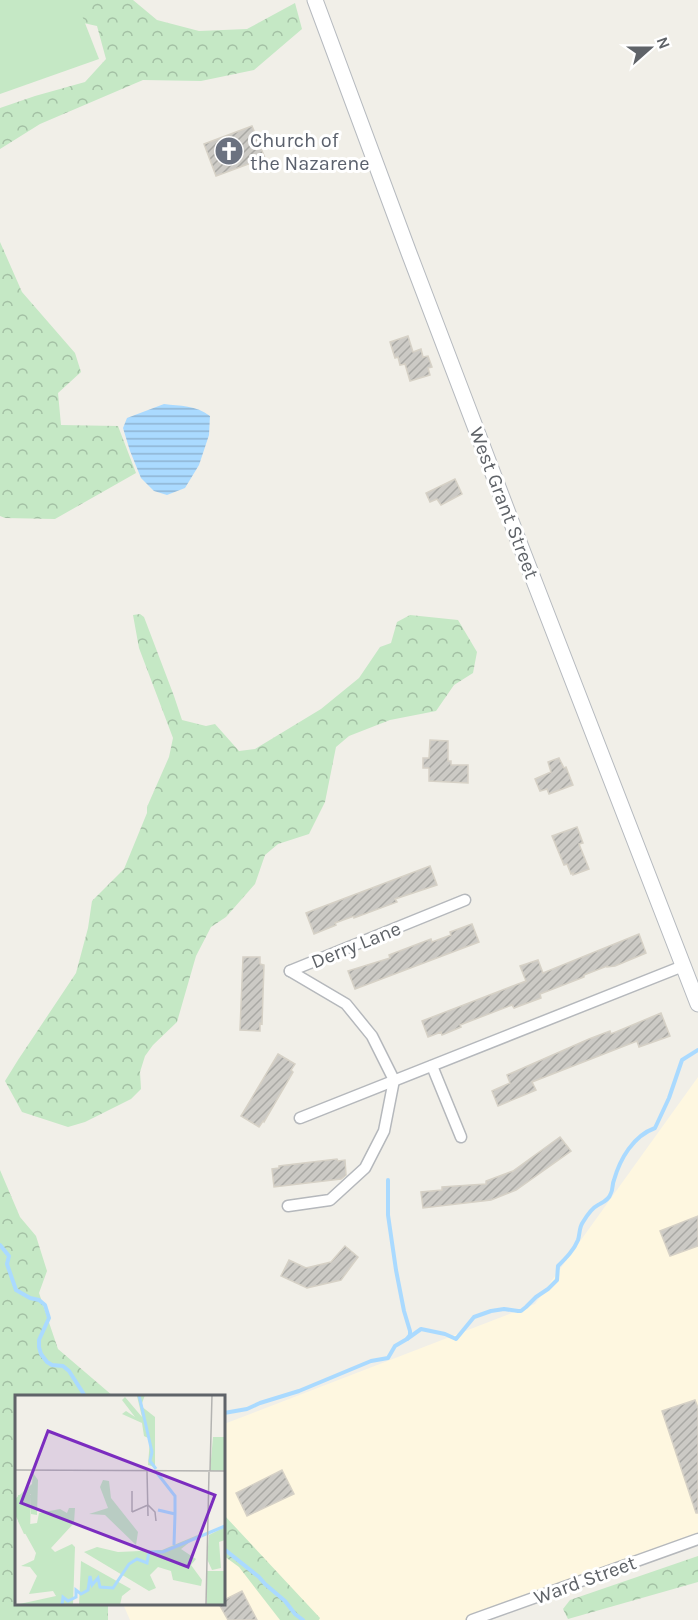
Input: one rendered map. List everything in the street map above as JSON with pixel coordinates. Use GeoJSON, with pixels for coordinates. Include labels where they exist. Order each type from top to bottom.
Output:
{"type":"FeatureCollection","features":[{"type":"Feature","properties":{"kind":"main road","name":"West Grant Street"},"geometry":{"type":"LineString","coordinates":[[315,0],[506,509],[698,1004]]}},
{"type":"Feature","properties":{"kind":"street","name":"Derry Lane"},"geometry":{"type":"LineString","coordinates":[[394,1080],[372,1036],[346,1004],[290,971],[465,900]]}},
{"type":"Feature","properties":{"kind":"street"},"geometry":{"type":"LineString","coordinates":[[300,1118],[683,966]]}},
{"type":"Feature","properties":{"kind":"street"},"geometry":{"type":"LineString","coordinates":[[432,1066],[461,1137]]}},
{"type":"Feature","properties":{"kind":"street"},"geometry":{"type":"LineString","coordinates":[[288,1206],[330,1200],[365,1168],[384,1131],[394,1080]]}},
{"type":"Feature","properties":{"kind":"street","name":"Ward Street"},"geometry":{"type":"LineString","coordinates":[[472,1620],[698,1539]]}},
{"type":"Feature","properties":{"kind":"shaded area"},"geometry":{"type":"Polygon","coordinates":[[[698,1077],[698,1539],[472,1620],[130,1620],[123,1605],[225,1605],[225,1424],[535,1304],[698,1077]]]}},
{"type":"Feature","properties":{"kind":"green space"},"geometry":{"type":"Polygon","coordinates":[[[0,0],[133,0],[157,20],[199,31],[247,29],[295,3],[302,29],[254,70],[201,81],[143,80],[40,124],[0,149],[0,108],[85,82],[106,59],[97,26],[11,7],[0,0]]]}},
{"type":"Feature","properties":{"kind":"green space"},"geometry":{"type":"Polygon","coordinates":[[[0,0],[76,0],[99,59],[0,94],[0,0]]]}},
{"type":"Feature","properties":{"kind":"green space"},"geometry":{"type":"Polygon","coordinates":[[[0,242],[22,292],[75,353],[81,372],[58,393],[61,425],[118,426],[136,473],[55,519],[0,516],[0,242]]]}},
{"type":"Feature","properties":{"kind":"green space"},"geometry":{"type":"Polygon","coordinates":[[[140,614],[144,617],[182,720],[206,726],[215,724],[239,751],[255,749],[321,709],[359,678],[380,647],[391,643],[397,622],[410,615],[458,620],[477,652],[473,673],[454,685],[436,711],[390,720],[349,736],[336,747],[325,802],[309,834],[278,844],[265,855],[255,884],[226,917],[211,927],[196,956],[177,1022],[145,1056],[140,1072],[141,1089],[131,1099],[85,1122],[68,1127],[22,1112],[5,1081],[76,973],[88,928],[92,901],[124,869],[169,757],[173,738],[139,648],[133,615],[140,614]]]}},
{"type":"Feature","properties":{"kind":"green space"},"geometry":{"type":"Polygon","coordinates":[[[0,1170],[20,1217],[36,1236],[47,1271],[39,1293],[58,1349],[112,1395],[15,1395],[15,1605],[108,1605],[108,1620],[0,1620],[0,1170]]]}},
{"type":"Feature","properties":{"kind":"green space"},"geometry":{"type":"Polygon","coordinates":[[[225,1516],[320,1618],[319,1620],[280,1620],[239,1567],[225,1557],[225,1516]]]}},
{"type":"Feature","properties":{"kind":"green space"},"geometry":{"type":"Polygon","coordinates":[[[698,1556],[698,1582],[568,1619],[563,1609],[570,1600],[698,1556]]]}},
{"type":"Feature","properties":{"kind":"water"},"geometry":{"type":"Polygon","coordinates":[[[164,404],[194,408],[210,416],[209,435],[199,465],[185,488],[167,495],[154,491],[141,478],[123,428],[127,418],[164,404]]]}},
{"type":"Feature","properties":{"kind":"building"},"geometry":{"type":"Polygon","coordinates":[[[252,126],[265,158],[216,176],[204,144],[252,126]]]}},
{"type":"Feature","properties":{"kind":"building"},"geometry":{"type":"Polygon","coordinates":[[[408,336],[413,352],[421,349],[423,357],[428,356],[432,367],[428,368],[430,375],[410,381],[405,364],[400,365],[398,357],[395,358],[390,342],[408,336]]]}},
{"type":"Feature","properties":{"kind":"building"},"geometry":{"type":"Polygon","coordinates":[[[455,479],[462,494],[441,505],[437,499],[430,502],[426,493],[455,479]]]}},
{"type":"Feature","properties":{"kind":"building"},"geometry":{"type":"Polygon","coordinates":[[[430,740],[448,741],[448,761],[451,761],[451,765],[468,765],[468,783],[429,781],[429,768],[423,768],[423,758],[429,758],[430,740]]]}},
{"type":"Feature","properties":{"kind":"building"},"geometry":{"type":"Polygon","coordinates":[[[559,758],[564,768],[566,767],[573,785],[549,794],[547,789],[540,791],[535,779],[551,772],[548,762],[559,758]]]}},
{"type":"Feature","properties":{"kind":"building"},"geometry":{"type":"Polygon","coordinates":[[[577,827],[583,843],[579,844],[589,869],[573,875],[567,864],[564,865],[552,836],[577,827]]]}},
{"type":"Feature","properties":{"kind":"building"},"geometry":{"type":"Polygon","coordinates":[[[430,866],[437,885],[395,899],[397,902],[335,923],[336,925],[314,934],[306,913],[430,866]]]}},
{"type":"Feature","properties":{"kind":"building"},"geometry":{"type":"Polygon","coordinates":[[[472,924],[479,942],[355,989],[348,971],[390,958],[389,955],[431,939],[432,942],[451,935],[450,932],[472,924]]]}},
{"type":"Feature","properties":{"kind":"building"},"geometry":{"type":"Polygon","coordinates":[[[639,934],[646,953],[615,966],[607,966],[584,975],[584,977],[540,994],[541,998],[514,1008],[512,1005],[460,1025],[461,1027],[442,1035],[441,1032],[428,1037],[422,1021],[526,981],[520,966],[538,960],[543,973],[639,934]]]}},
{"type":"Feature","properties":{"kind":"building"},"geometry":{"type":"Polygon","coordinates":[[[243,957],[260,957],[260,964],[264,965],[260,1031],[240,1030],[243,957]]]}},
{"type":"Feature","properties":{"kind":"building"},"geometry":{"type":"Polygon","coordinates":[[[661,1013],[670,1036],[639,1047],[637,1041],[532,1082],[536,1090],[498,1106],[492,1091],[510,1083],[507,1075],[589,1039],[610,1031],[611,1034],[661,1013]]]}},
{"type":"Feature","properties":{"kind":"building"},"geometry":{"type":"Polygon","coordinates":[[[278,1054],[295,1064],[291,1070],[293,1072],[259,1127],[241,1116],[278,1054]]]}},
{"type":"Feature","properties":{"kind":"building"},"geometry":{"type":"Polygon","coordinates":[[[560,1137],[571,1151],[516,1190],[491,1200],[423,1208],[421,1192],[442,1190],[442,1187],[486,1184],[486,1181],[513,1171],[560,1137]]]}},
{"type":"Feature","properties":{"kind":"building"},"geometry":{"type":"Polygon","coordinates":[[[337,1159],[338,1161],[345,1160],[346,1175],[341,1179],[274,1187],[272,1169],[279,1168],[279,1166],[337,1159]]]}},
{"type":"Feature","properties":{"kind":"building"},"geometry":{"type":"Polygon","coordinates":[[[698,1216],[698,1246],[670,1256],[660,1231],[698,1216]]]}},
{"type":"Feature","properties":{"kind":"building"},"geometry":{"type":"Polygon","coordinates":[[[345,1246],[358,1257],[341,1280],[307,1288],[281,1276],[289,1260],[306,1268],[331,1262],[345,1246]]]}},
{"type":"Feature","properties":{"kind":"building"},"geometry":{"type":"Polygon","coordinates":[[[695,1400],[698,1408],[698,1513],[696,1513],[662,1411],[695,1400]]]}},
{"type":"Feature","properties":{"kind":"building"},"geometry":{"type":"Polygon","coordinates":[[[282,1470],[294,1494],[247,1516],[236,1493],[282,1470]]]}},
{"type":"Feature","properties":{"kind":"building"},"geometry":{"type":"Polygon","coordinates":[[[242,1591],[257,1620],[228,1620],[220,1605],[225,1605],[225,1600],[242,1591]]]}},
{"type":"Feature","properties":{"kind":"waterway"},"geometry":{"type":"LineString","coordinates":[[407,1339],[421,1329],[456,1339],[474,1317],[504,1309],[521,1311],[548,1289],[557,1280],[558,1266],[576,1244],[586,1218],[610,1195],[613,1182],[628,1149],[640,1137],[655,1128],[669,1098],[682,1060],[698,1050]]}},
{"type":"Feature","properties":{"kind":"waterway"},"geometry":{"type":"LineString","coordinates":[[225,1413],[247,1409],[299,1391],[371,1361],[388,1358],[395,1346],[410,1335],[396,1270],[388,1215],[388,1180]]}},
{"type":"Feature","properties":{"kind":"waterway"},"geometry":{"type":"LineString","coordinates":[[0,1245],[9,1256],[7,1264],[16,1290],[45,1305],[49,1318],[39,1340],[41,1354],[47,1362],[63,1366],[69,1371],[84,1395]]}},
{"type":"Feature","properties":{"kind":"waterway"},"geometry":{"type":"LineString","coordinates":[[225,1550],[259,1577],[303,1620]]}},
{"type":"Feature","properties":{"kind":"place","name":"Church of the Nazarene"},"geometry":{"type":"Point","coordinates":[229,151]}}]}
